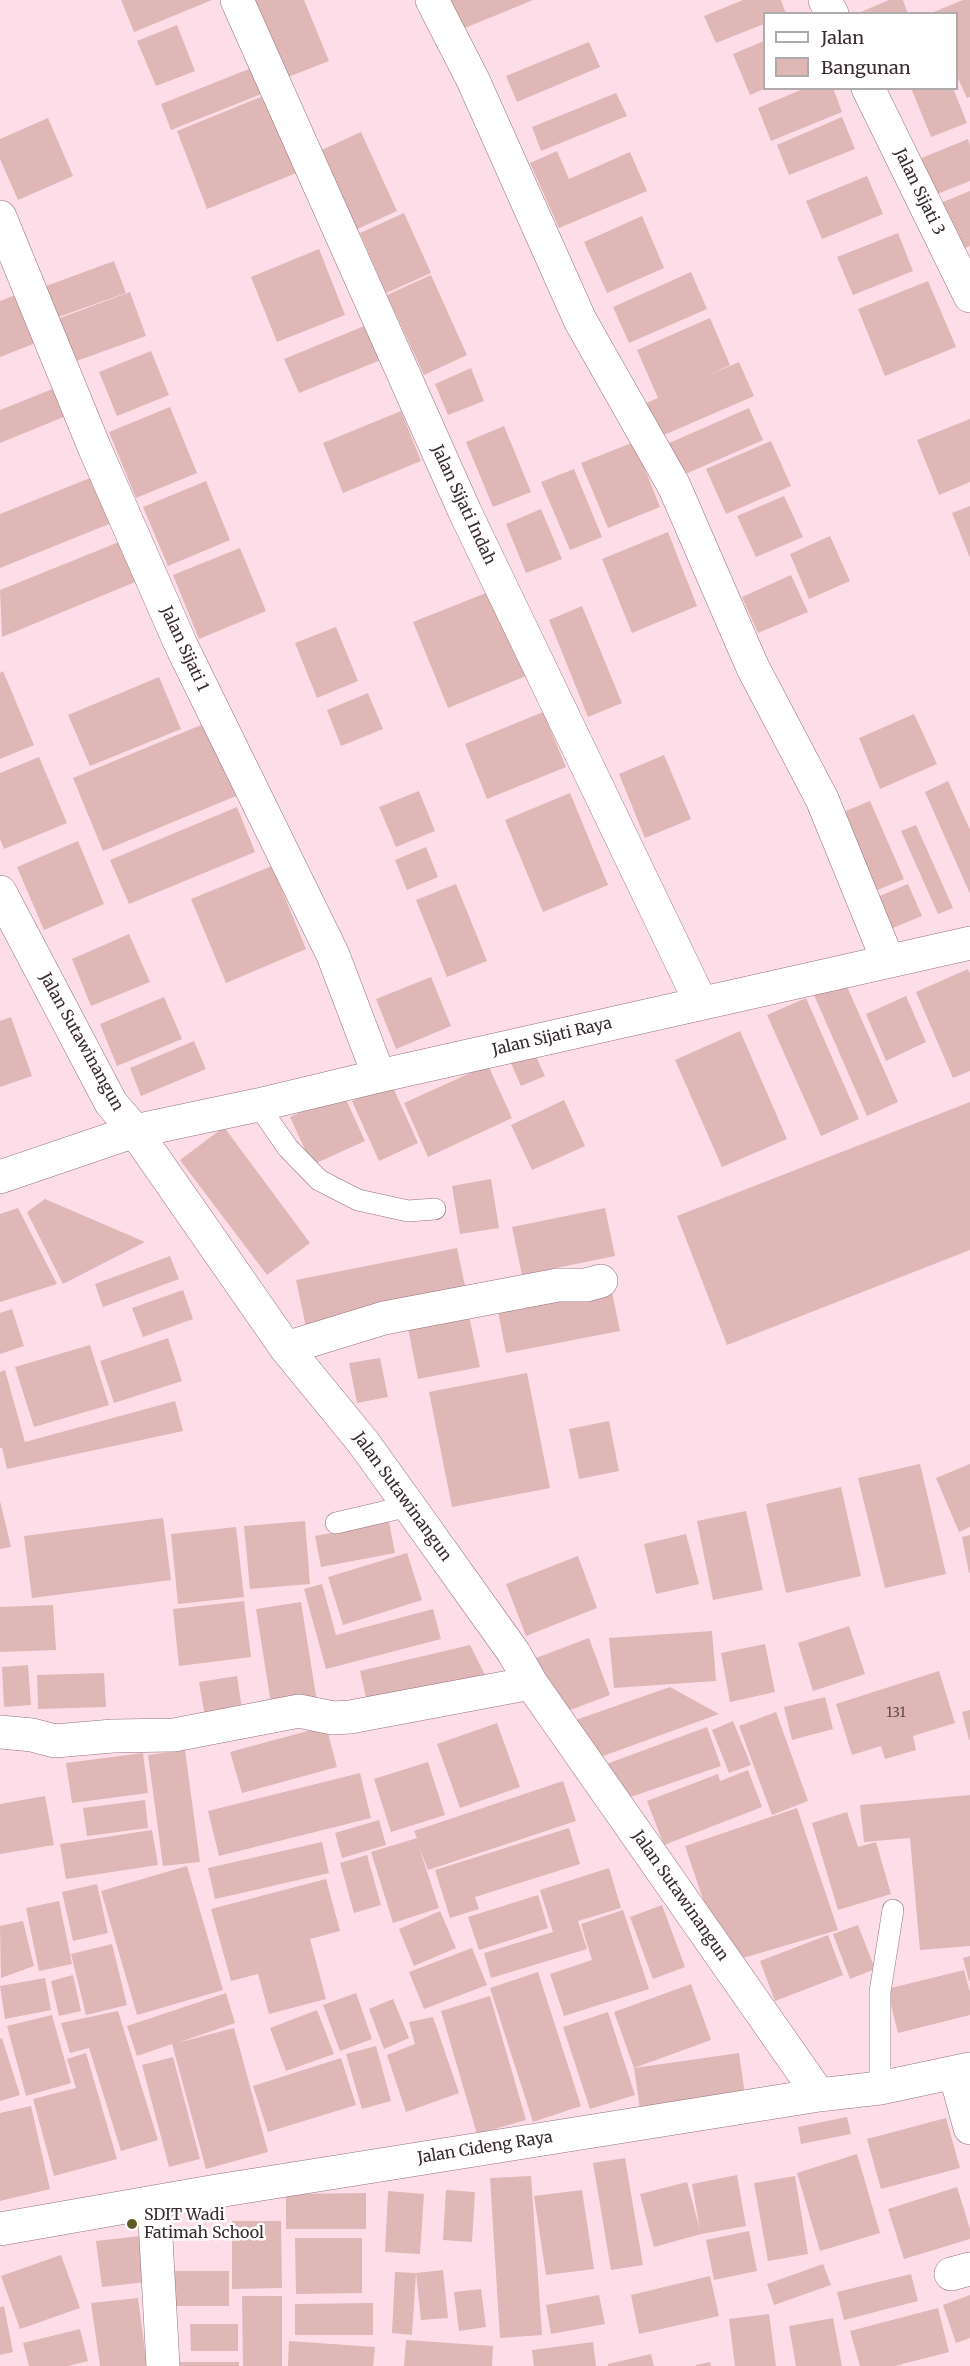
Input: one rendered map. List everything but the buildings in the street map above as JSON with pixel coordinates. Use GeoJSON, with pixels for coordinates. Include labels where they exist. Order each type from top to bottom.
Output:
{"type":"FeatureCollection","features":[{"type":"Feature","properties":{"kind":"street","name":"Jalan Sijati Indah"},"geometry":{"type":"LineString","coordinates":[[237,0],[465,512],[701,1003]]}},
{"type":"Feature","properties":{"kind":"street"},"geometry":{"type":"LineString","coordinates":[[432,0],[473,80],[580,320],[674,486],[753,668],[822,799],[888,961]]}},
{"type":"Feature","properties":{"kind":"street","name":"Jalan Sijati 3"},"geometry":{"type":"LineString","coordinates":[[869,90],[970,296]]}},
{"type":"Feature","properties":{"kind":"street","name":"Jalan Sijati 1"},"geometry":{"type":"LineString","coordinates":[[0,218],[95,449],[176,634],[333,955],[379,1076]]}},
{"type":"Feature","properties":{"kind":"street","name":"Jalan Sutawinangun"},"geometry":{"type":"LineString","coordinates":[[0,892],[111,1102],[135,1131],[286,1348],[363,1442],[514,1653],[531,1683],[819,2095]]}},
{"type":"Feature","properties":{"kind":"street","name":"Jalan Sijati Raya"},"geometry":{"type":"LineString","coordinates":[[0,1177],[135,1131],[970,943]]}},
{"type":"Feature","properties":{"kind":"street"},"geometry":{"type":"LineString","coordinates":[[286,1348],[384,1318],[558,1285],[586,1285],[601,1281]]}},
{"type":"Feature","properties":{"kind":"street"},"geometry":{"type":"LineString","coordinates":[[0,1732],[32,1735],[55,1741],[113,1736],[174,1735],[299,1711],[333,1718],[350,1717],[531,1683]]}},
{"type":"Feature","properties":{"kind":"street"},"geometry":{"type":"LineString","coordinates":[[962,2071],[970,2128]]}},
{"type":"Feature","properties":{"kind":"street","name":"Jalan Cideng Raya"},"geometry":{"type":"LineString","coordinates":[[0,2229],[819,2095],[880,2088],[962,2071]]}},
{"type":"Feature","properties":{"kind":"street"},"geometry":{"type":"LineString","coordinates":[[154,2202],[163,2366]]}},
{"type":"Feature","properties":{"kind":"lane"},"geometry":{"type":"LineString","coordinates":[[258,1105],[288,1148],[320,1180],[358,1200],[408,1211],[435,1209]]}},
{"type":"Feature","properties":{"kind":"lane"},"geometry":{"type":"LineString","coordinates":[[336,1523],[409,1506]]}},
{"type":"Feature","properties":{"kind":"lane"},"geometry":{"type":"LineString","coordinates":[[880,2088],[880,1992],[893,1910]]}},
{"type":"Feature","properties":{"kind":"place","name":"SDIT Wadi Fatimah School"},"geometry":{"type":"Point","coordinates":[132,2224]}}]}
